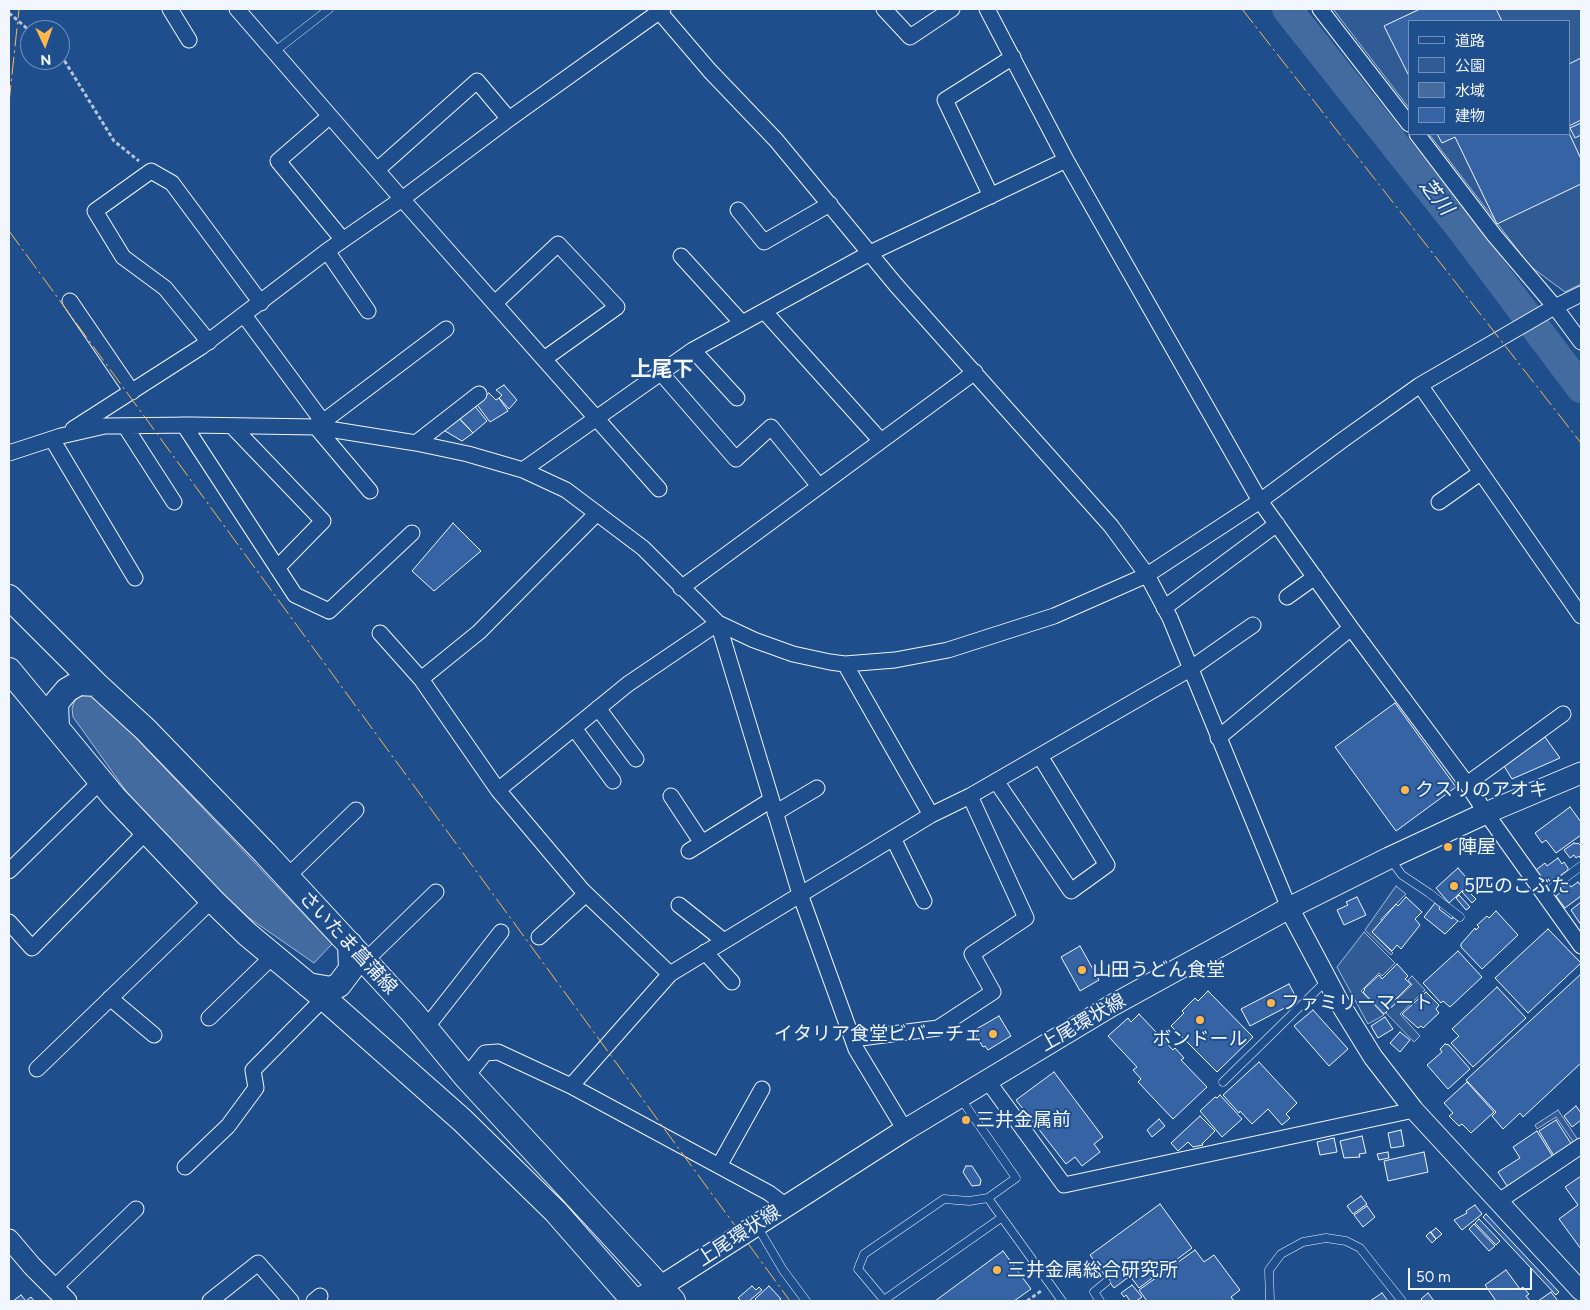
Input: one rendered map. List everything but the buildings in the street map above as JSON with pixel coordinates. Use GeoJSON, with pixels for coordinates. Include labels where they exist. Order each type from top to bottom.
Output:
{"type":"FeatureCollection","features":[{"type":"Feature","properties":{"kind":"main road","name":"さいたま菖蒲線"},"geometry":{"type":"LineString","coordinates":[[9,597],[96,684],[145,729],[287,877],[357,952],[466,1077],[666,1294]]}},
{"type":"Feature","properties":{"kind":"main road"},"geometry":{"type":"LineString","coordinates":[[9,670],[101,781],[212,900],[247,934],[462,1120],[556,1212],[634,1301]]}},
{"type":"Feature","properties":{"kind":"main road"},"geometry":{"type":"LineString","coordinates":[[56,728],[56,703],[66,690],[79,683],[96,684]]}},
{"type":"Feature","properties":{"kind":"main road","name":"上尾環状線"},"geometry":{"type":"LineString","coordinates":[[634,1301],[666,1294],[756,1225],[960,1096],[1111,1006],[1288,908],[1486,813],[1581,773]]}},
{"type":"Feature","properties":{"kind":"main road"},"geometry":{"type":"LineString","coordinates":[[316,992],[339,985],[351,969],[357,952]]}},
{"type":"Feature","properties":{"kind":"street"},"geometry":{"type":"LineString","coordinates":[[170,9],[189,40]]}},
{"type":"Feature","properties":{"kind":"street"},"geometry":{"type":"LineString","coordinates":[[237,9],[402,199],[659,489]]}},
{"type":"Feature","properties":{"kind":"street"},"geometry":{"type":"LineString","coordinates":[[884,9],[910,37],[952,9]]}},
{"type":"Feature","properties":{"kind":"street"},"geometry":{"type":"LineString","coordinates":[[987,9],[1066,160],[1260,501],[1467,784],[1581,946]]}},
{"type":"Feature","properties":{"kind":"street"},"geometry":{"type":"LineString","coordinates":[[1320,9],[1408,123]]}},
{"type":"Feature","properties":{"kind":"street"},"geometry":{"type":"LineString","coordinates":[[57,438],[209,342],[327,251],[402,199],[660,10],[710,71],[776,140],[896,285],[1111,526],[1147,575],[1164,608],[1190,669],[1288,908],[1339,1002],[1373,1056],[1414,1110],[1581,1291]]}},
{"type":"Feature","properties":{"kind":"street"},"geometry":{"type":"LineString","coordinates":[[991,196],[945,100],[1013,57]]}},
{"type":"Feature","properties":{"kind":"street"},"geometry":{"type":"LineString","coordinates":[[377,170],[477,81],[509,119]]}},
{"type":"Feature","properties":{"kind":"street"},"geometry":{"type":"LineString","coordinates":[[330,116],[278,161],[343,240]]}},
{"type":"Feature","properties":{"kind":"street"},"geometry":{"type":"LineString","coordinates":[[1418,135],[1552,308],[1581,342]]}},
{"type":"Feature","properties":{"kind":"street"},"geometry":{"type":"LineString","coordinates":[[523,470],[693,350],[870,253],[1066,160]]}},
{"type":"Feature","properties":{"kind":"street"},"geometry":{"type":"LineString","coordinates":[[209,342],[165,288],[123,257],[95,211],[152,171],[172,183],[260,303]]}},
{"type":"Feature","properties":{"kind":"street"},"geometry":{"type":"LineString","coordinates":[[738,210],[764,242],[830,204]]}},
{"type":"Feature","properties":{"kind":"street"},"geometry":{"type":"LineString","coordinates":[[495,303],[558,244],[617,307],[544,359]]}},
{"type":"Feature","properties":{"kind":"street"},"geometry":{"type":"LineString","coordinates":[[327,251],[368,311]]}},
{"type":"Feature","properties":{"kind":"street"},"geometry":{"type":"LineString","coordinates":[[681,256],[742,323]]}},
{"type":"Feature","properties":{"kind":"street"},"geometry":{"type":"LineString","coordinates":[[9,453],[105,426],[320,424],[468,454],[523,470],[566,490],[643,548],[718,623],[754,640],[793,654],[845,664],[895,660],[948,650],[1054,616],[1147,575],[1260,501],[1420,385],[1552,308],[1581,294]]}},
{"type":"Feature","properties":{"kind":"street"},"geometry":{"type":"LineString","coordinates":[[70,301],[132,392]]}},
{"type":"Feature","properties":{"kind":"street"},"geometry":{"type":"LineString","coordinates":[[764,311],[881,441]]}},
{"type":"Feature","properties":{"kind":"street"},"geometry":{"type":"LineString","coordinates":[[244,315],[320,424],[370,491]]}},
{"type":"Feature","properties":{"kind":"street"},"geometry":{"type":"LineString","coordinates":[[320,424],[446,329]]}},
{"type":"Feature","properties":{"kind":"street"},"geometry":{"type":"LineString","coordinates":[[693,350],[737,398]]}},
{"type":"Feature","properties":{"kind":"street"},"geometry":{"type":"LineString","coordinates":[[682,588],[974,372]]}},
{"type":"Feature","properties":{"kind":"street"},"geometry":{"type":"LineString","coordinates":[[661,373],[736,459],[771,427],[819,486]]}},
{"type":"Feature","properties":{"kind":"street"},"geometry":{"type":"LineString","coordinates":[[1420,385],[1581,616]]}},
{"type":"Feature","properties":{"kind":"street"},"geometry":{"type":"LineString","coordinates":[[416,443],[479,394]]}},
{"type":"Feature","properties":{"kind":"street"},"geometry":{"type":"LineString","coordinates":[[184,425],[295,595],[329,611],[412,534]]}},
{"type":"Feature","properties":{"kind":"street"},"geometry":{"type":"LineString","coordinates":[[126,426],[174,502]]}},
{"type":"Feature","properties":{"kind":"street"},"geometry":{"type":"LineString","coordinates":[[232,426],[323,522],[277,568]]}},
{"type":"Feature","properties":{"kind":"street"},"geometry":{"type":"LineString","coordinates":[[57,438],[135,578]]}},
{"type":"Feature","properties":{"kind":"street"},"geometry":{"type":"LineString","coordinates":[[1439,502],[1480,473]]}},
{"type":"Feature","properties":{"kind":"street"},"geometry":{"type":"LineString","coordinates":[[421,679],[479,632],[531,577],[598,513]]}},
{"type":"Feature","properties":{"kind":"street"},"geometry":{"type":"LineString","coordinates":[[1164,608],[1277,524]]}},
{"type":"Feature","properties":{"kind":"street"},"geometry":{"type":"LineString","coordinates":[[1287,597],[1315,577]]}},
{"type":"Feature","properties":{"kind":"street"},"geometry":{"type":"LineString","coordinates":[[498,790],[628,684],[718,623]]}},
{"type":"Feature","properties":{"kind":"street"},"geometry":{"type":"LineString","coordinates":[[718,623],[800,894],[856,1049],[905,1130]]}},
{"type":"Feature","properties":{"kind":"street"},"geometry":{"type":"LineString","coordinates":[[571,1086],[670,974],[931,815],[970,796],[1190,669],[1253,625]]}},
{"type":"Feature","properties":{"kind":"street"},"geometry":{"type":"LineString","coordinates":[[1218,738],[1352,628]]}},
{"type":"Feature","properties":{"kind":"street"},"geometry":{"type":"LineString","coordinates":[[380,633],[421,679],[498,790],[586,894],[670,974]]}},
{"type":"Feature","properties":{"kind":"street"},"geometry":{"type":"LineString","coordinates":[[845,664],[931,815]]}},
{"type":"Feature","properties":{"kind":"street"},"geometry":{"type":"LineString","coordinates":[[598,708],[636,759]]}},
{"type":"Feature","properties":{"kind":"street"},"geometry":{"type":"LineString","coordinates":[[1467,784],[1563,714]]}},
{"type":"Feature","properties":{"kind":"street"},"geometry":{"type":"LineString","coordinates":[[574,728],[613,780]]}},
{"type":"Feature","properties":{"kind":"street"},"geometry":{"type":"LineString","coordinates":[[996,781],[1070,892],[1107,865],[1040,756]]}},
{"type":"Feature","properties":{"kind":"street"},"geometry":{"type":"LineString","coordinates":[[9,871],[101,781]]}},
{"type":"Feature","properties":{"kind":"street"},"geometry":{"type":"LineString","coordinates":[[671,796],[695,847],[773,806],[817,788]]}},
{"type":"Feature","properties":{"kind":"street"},"geometry":{"type":"LineString","coordinates":[[853,1039],[938,1028],[993,992],[972,954],[1026,918],[970,796]]}},
{"type":"Feature","properties":{"kind":"street"},"geometry":{"type":"LineString","coordinates":[[287,877],[356,810]]}},
{"type":"Feature","properties":{"kind":"street"},"geometry":{"type":"LineString","coordinates":[[9,922],[32,948],[147,832]]}},
{"type":"Feature","properties":{"kind":"street"},"geometry":{"type":"LineString","coordinates":[[894,838],[924,901]]}},
{"type":"Feature","properties":{"kind":"street"},"geometry":{"type":"LineString","coordinates":[[357,952],[436,892]]}},
{"type":"Feature","properties":{"kind":"street"},"geometry":{"type":"LineString","coordinates":[[539,937],[586,894]]}},
{"type":"Feature","properties":{"kind":"street"},"geometry":{"type":"LineString","coordinates":[[37,1069],[212,900]]}},
{"type":"Feature","properties":{"kind":"street"},"geometry":{"type":"LineString","coordinates":[[679,905],[724,940]]}},
{"type":"Feature","properties":{"kind":"street"},"geometry":{"type":"LineString","coordinates":[[425,1029],[501,932]]}},
{"type":"Feature","properties":{"kind":"street"},"geometry":{"type":"LineString","coordinates":[[705,952],[732,982]]}},
{"type":"Feature","properties":{"kind":"street"},"geometry":{"type":"LineString","coordinates":[[209,1018],[273,956]]}},
{"type":"Feature","properties":{"kind":"street"},"geometry":{"type":"LineString","coordinates":[[185,1167],[228,1126],[256,1088],[253,1070],[316,992]]}},
{"type":"Feature","properties":{"kind":"street"},"geometry":{"type":"LineString","coordinates":[[110,998],[154,1035]]}},
{"type":"Feature","properties":{"kind":"street"},"geometry":{"type":"LineString","coordinates":[[466,1077],[485,1053],[498,1052],[571,1086],[769,1193],[786,1206]]}},
{"type":"Feature","properties":{"kind":"street"},"geometry":{"type":"LineString","coordinates":[[987,1080],[1064,1185],[1414,1110]]}},
{"type":"Feature","properties":{"kind":"street"},"geometry":{"type":"LineString","coordinates":[[719,1166],[762,1089]]}},
{"type":"Feature","properties":{"kind":"street"},"geometry":{"type":"LineString","coordinates":[[1498,1201],[1581,1146]]}},
{"type":"Feature","properties":{"kind":"street"},"geometry":{"type":"LineString","coordinates":[[54,1288],[136,1209]]}},
{"type":"Feature","properties":{"kind":"street"},"geometry":{"type":"LineString","coordinates":[[9,1239],[32,1266],[68,1301]]}},
{"type":"Feature","properties":{"kind":"street"},"geometry":{"type":"LineString","coordinates":[[210,1301],[258,1263],[291,1301]]}},
{"type":"Feature","properties":{"kind":"lane"},"geometry":{"type":"LineString","coordinates":[[274,52],[329,9]]}},
{"type":"Feature","properties":{"kind":"lane"},"geometry":{"type":"LineString","coordinates":[[1389,858],[1402,875],[1430,893],[1460,917]]}},
{"type":"Feature","properties":{"kind":"lane"},"geometry":{"type":"LineString","coordinates":[[1544,894],[1581,866]]}},
{"type":"Feature","properties":{"kind":"lane"},"geometry":{"type":"LineString","coordinates":[[1223,1082],[1327,980]]}},
{"type":"Feature","properties":{"kind":"lane"},"geometry":{"type":"LineString","coordinates":[[960,1096],[1016,1178],[988,1198],[970,1201],[944,1199],[864,1254],[858,1269],[884,1300],[1001,1218]]}},
{"type":"Feature","properties":{"kind":"lane"},"geometry":{"type":"LineString","coordinates":[[988,1198],[1062,1301]]}},
{"type":"Feature","properties":{"kind":"lane"},"geometry":{"type":"LineString","coordinates":[[756,1225],[783,1270],[806,1301]]}},
{"type":"Feature","properties":{"kind":"lane"},"geometry":{"type":"LineString","coordinates":[[1270,1301],[1269,1270],[1281,1254],[1303,1242],[1326,1238],[1346,1240],[1360,1248],[1402,1301]]}},
{"type":"Feature","properties":{"kind":"lane"},"geometry":{"type":"LineString","coordinates":[[1100,1301],[1094,1292],[1106,1282]]}},
{"type":"Feature","properties":{"kind":"path"},"geometry":{"type":"LineString","coordinates":[[9,12],[20,22]]}},
{"type":"Feature","properties":{"kind":"path"},"geometry":{"type":"LineString","coordinates":[[70,70],[114,141],[152,171]]}},
{"type":"Feature","properties":{"kind":"path"},"geometry":{"type":"LineString","coordinates":[[1027,1301],[1050,1284]]}},
{"type":"Feature","properties":{"kind":"green space"},"geometry":{"type":"Polygon","coordinates":[[[1333,9],[1581,9],[1581,284],[1565,292],[1530,266],[1430,135],[1570,135],[1570,20],[1408,20],[1408,107],[1333,9]]]}},
{"type":"Feature","properties":{"kind":"green space"},"geometry":{"type":"Polygon","coordinates":[[[1396,886],[1406,894],[1381,919],[1382,921],[1372,932],[1393,953],[1391,955],[1365,930],[1396,886]]]}},
{"type":"Feature","properties":{"kind":"green space"},"geometry":{"type":"Polygon","coordinates":[[[1364,932],[1395,963],[1382,976],[1379,973],[1361,991],[1384,1015],[1368,1024],[1337,967],[1364,932]]]}},
{"type":"Feature","properties":{"kind":"green space"},"geometry":{"type":"Polygon","coordinates":[[[1412,976],[1425,990],[1400,1014],[1420,1036],[1414,1042],[1386,1013],[1412,985],[1408,980],[1412,976]]]}},
{"type":"Feature","properties":{"kind":"green space"},"geometry":{"type":"Polygon","coordinates":[[[1558,1110],[1578,1140],[1574,1143],[1556,1117],[1537,1129],[1535,1125],[1558,1110]]]}},
{"type":"Feature","properties":{"kind":"water"},"geometry":{"type":"Polygon","coordinates":[[[81,696],[96,696],[332,944],[314,963],[249,918],[193,865],[126,791],[73,717],[72,708],[75,700],[81,696]]]}},
{"type":"Feature","properties":{"kind":"waterway","name":"芝川"},"geometry":{"type":"LineString","coordinates":[[1287,9],[1463,231],[1581,388]]}},
{"type":"Feature","properties":{"kind":"power"},"geometry":{"type":"LineString","coordinates":[[9,103],[19,9]]}},
{"type":"Feature","properties":{"kind":"power"},"geometry":{"type":"LineString","coordinates":[[1242,9],[1581,443]]}},
{"type":"Feature","properties":{"kind":"power"},"geometry":{"type":"LineString","coordinates":[[9,231],[790,1301]]}},
{"type":"Feature","properties":{"kind":"place","name":"クスリのアオキ"},"geometry":{"type":"Point","coordinates":[1405,790]}},
{"type":"Feature","properties":{"kind":"place","name":"陣屋"},"geometry":{"type":"Point","coordinates":[1448,847]}},
{"type":"Feature","properties":{"kind":"place","name":"5匹のこぶた"},"geometry":{"type":"Point","coordinates":[1454,886]}},
{"type":"Feature","properties":{"kind":"place","name":"山田うどん食堂"},"geometry":{"type":"Point","coordinates":[1082,970]}},
{"type":"Feature","properties":{"kind":"place","name":"ファミリーマート"},"geometry":{"type":"Point","coordinates":[1271,1003]}},
{"type":"Feature","properties":{"kind":"place","name":"ボンドール"},"geometry":{"type":"Point","coordinates":[1200,1020]}},
{"type":"Feature","properties":{"kind":"place","name":"イタリア食堂ビバーチェ"},"geometry":{"type":"Point","coordinates":[993,1034]}},
{"type":"Feature","properties":{"kind":"place","name":"三井金属前"},"geometry":{"type":"Point","coordinates":[966,1120]}},
{"type":"Feature","properties":{"kind":"place","name":"三井金属総合研究所"},"geometry":{"type":"Point","coordinates":[997,1270]}},
{"type":"Feature","properties":{"kind":"district","name":"上尾下"},"geometry":{"type":"Point","coordinates":[662,370]}}]}
